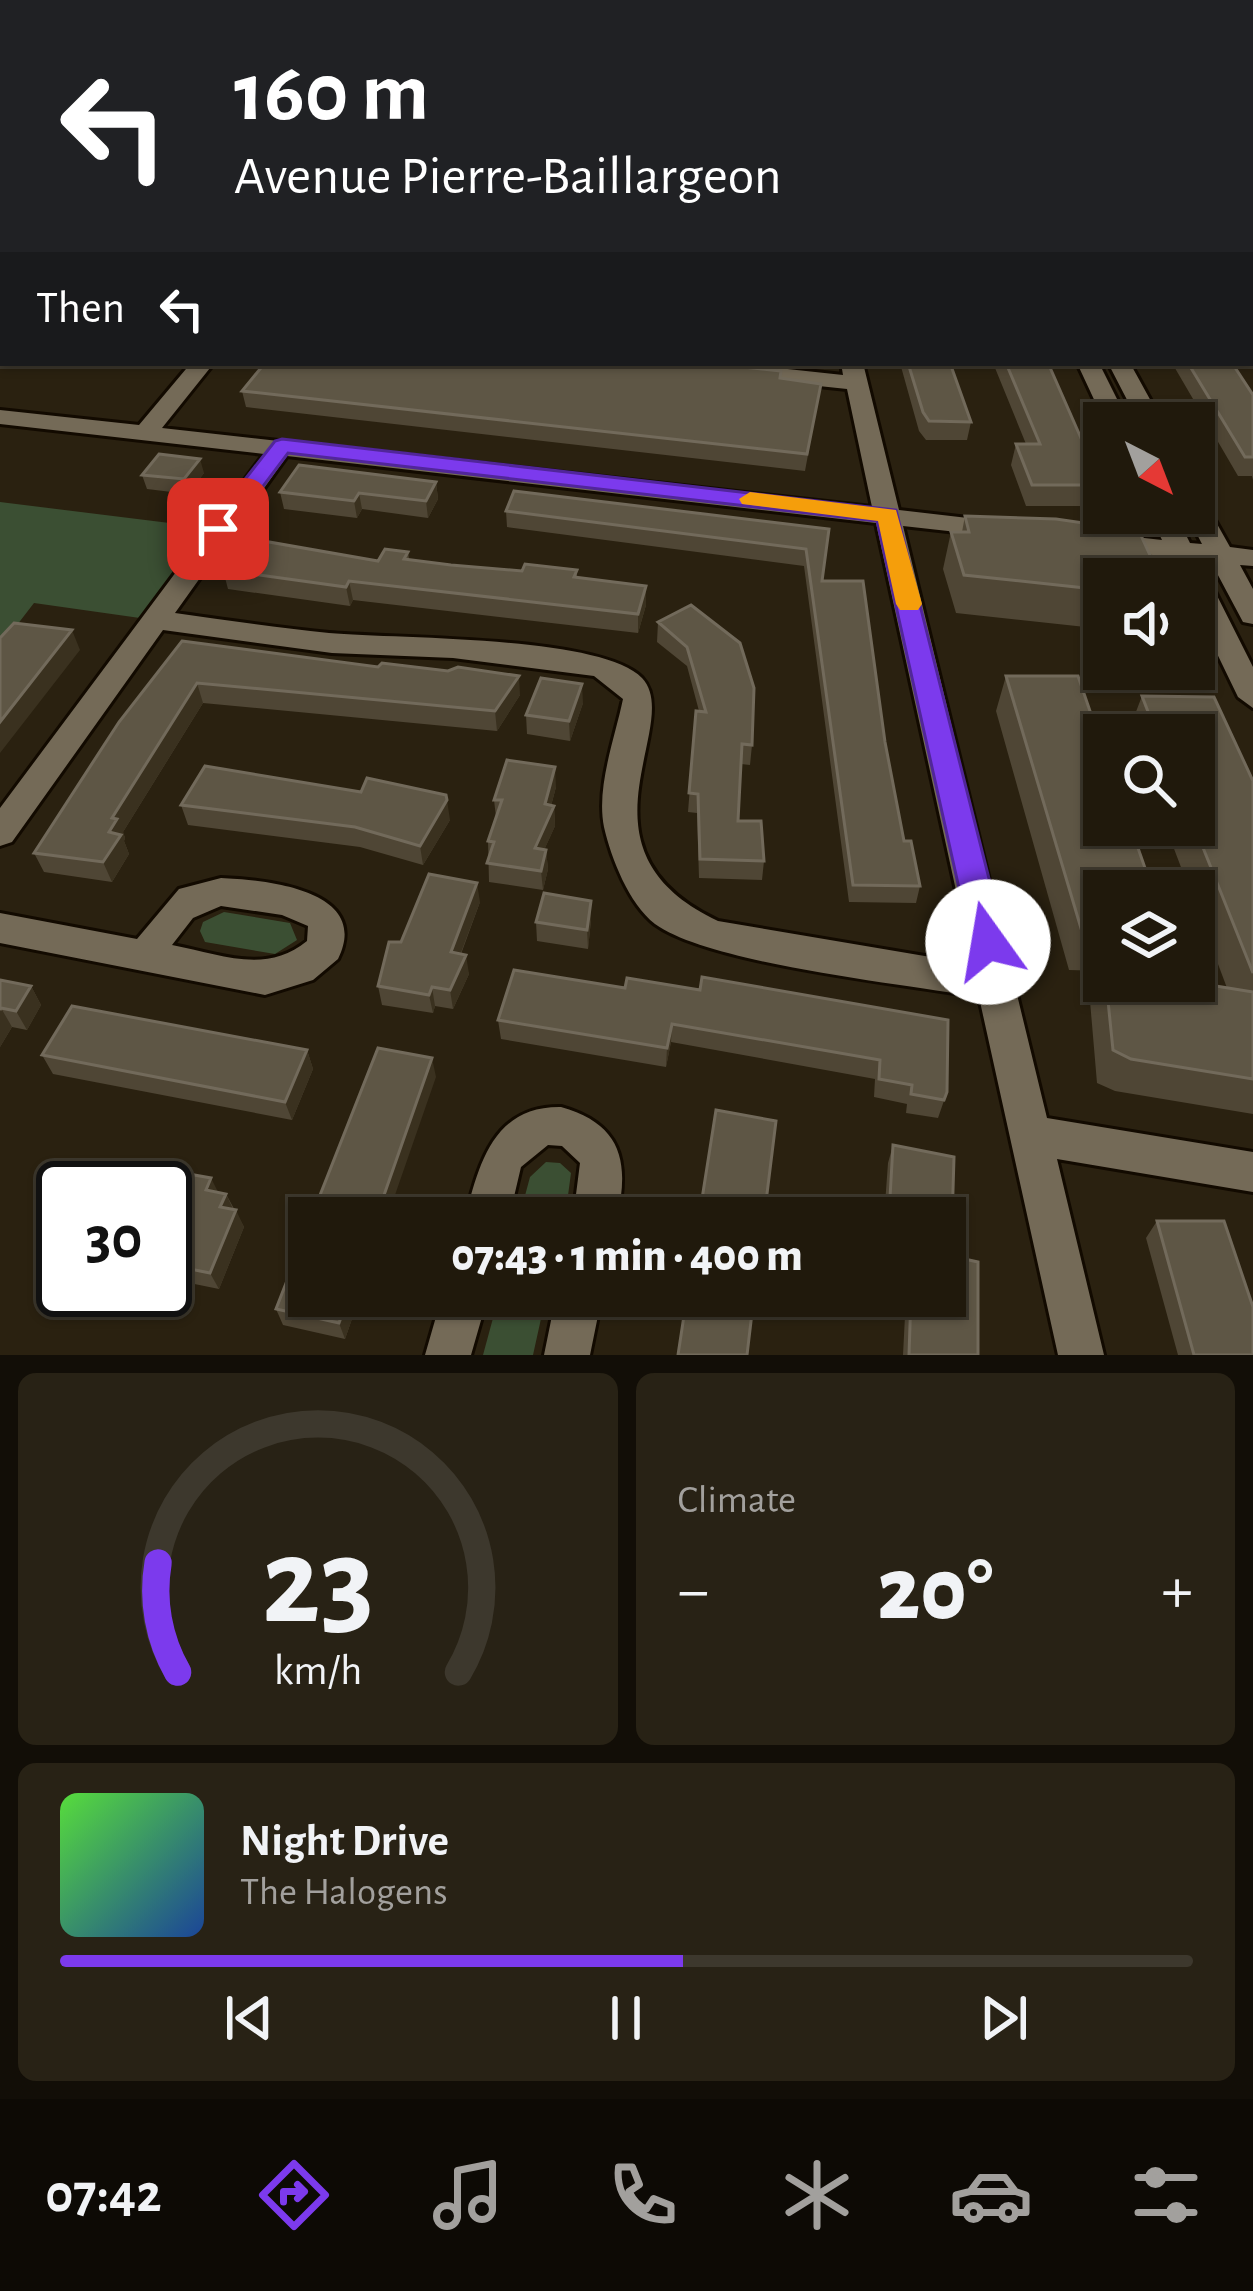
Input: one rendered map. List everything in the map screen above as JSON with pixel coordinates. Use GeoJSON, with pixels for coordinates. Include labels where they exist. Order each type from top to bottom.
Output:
{"type":"FeatureCollection","features":[{"type":"Feature","properties":{"kind":"street"},"geometry":{"type":"LineString","coordinates":[[145,434],[201,366]]}},
{"type":"Feature","properties":{"kind":"street"},"geometry":{"type":"LineString","coordinates":[[726,366],[855,373],[1081,1355]]}},
{"type":"Feature","properties":{"kind":"street"},"geometry":{"type":"LineString","coordinates":[[1089,366],[1107,402]]}},
{"type":"Feature","properties":{"kind":"street"},"geometry":{"type":"LineString","coordinates":[[1121,366],[1140,402]]}},
{"type":"Feature","properties":{"kind":"street"},"geometry":{"type":"LineString","coordinates":[[0,417],[1028,532]]}},
{"type":"Feature","properties":{"kind":"street"},"geometry":{"type":"LineString","coordinates":[[0,833],[282,446]]}},
{"type":"Feature","properties":{"kind":"street"},"geometry":{"type":"LineString","coordinates":[[1172,534],[1253,697]]}},
{"type":"Feature","properties":{"kind":"street"},"geometry":{"type":"LineString","coordinates":[[1210,534],[1253,615]]}},
{"type":"Feature","properties":{"kind":"street"},"geometry":{"type":"LineString","coordinates":[[1075,538],[1253,558]]}},
{"type":"Feature","properties":{"kind":"street"},"geometry":{"type":"LineString","coordinates":[[154,620],[332,643],[453,648],[601,667],[631,685],[638,699],[620,797],[621,827],[646,892],[669,914],[713,935],[998,984]]}},
{"type":"Feature","properties":{"kind":"street"},"geometry":{"type":"LineString","coordinates":[[0,928],[145,957]]}},
{"type":"Feature","properties":{"kind":"street"},"geometry":{"type":"LineString","coordinates":[[494,1197],[513,1143],[544,1124],[562,1124],[592,1145],[601,1161],[597,1197]]}},
{"type":"Feature","properties":{"kind":"street"},"geometry":{"type":"LineString","coordinates":[[1033,1135],[1253,1172]]}},
{"type":"Feature","properties":{"kind":"street"},"geometry":{"type":"LineString","coordinates":[[448,1355],[459,1317]]}},
{"type":"Feature","properties":{"kind":"street"},"geometry":{"type":"LineString","coordinates":[[567,1355],[575,1317]]}},
{"type":"Feature","properties":{"kind":"green space"},"geometry":{"type":"Polygon","coordinates":[[[0,502],[218,529],[154,620],[34,603],[0,647],[0,502]]]}},
{"type":"Feature","properties":{"kind":"green space"},"geometry":{"type":"Polygon","coordinates":[[[224,912],[290,923],[297,940],[275,954],[205,942],[200,931],[203,922],[224,912]]]}},
{"type":"Feature","properties":{"kind":"green space"},"geometry":{"type":"Polygon","coordinates":[[[546,1162],[560,1163],[571,1173],[568,1197],[525,1197],[530,1177],[546,1162]]]}},
{"type":"Feature","properties":{"kind":"green space"},"geometry":{"type":"Polygon","coordinates":[[[493,1317],[541,1317],[533,1355],[483,1355],[493,1317]]]}},
{"type":"Feature","properties":{"kind":"building"},"geometry":{"type":"Polygon","coordinates":[[[263,366],[734,366],[781,371],[780,378],[821,384],[807,454],[242,391],[263,366]]]}},
{"type":"Feature","properties":{"kind":"building"},"geometry":{"type":"Polygon","coordinates":[[[909,366],[951,366],[971,422],[929,421],[909,366]]]}},
{"type":"Feature","properties":{"kind":"building"},"geometry":{"type":"Polygon","coordinates":[[[1007,366],[1049,366],[1083,443],[1083,485],[1032,485],[1016,444],[1040,444],[1007,366]]]}},
{"type":"Feature","properties":{"kind":"building"},"geometry":{"type":"Polygon","coordinates":[[[1190,366],[1234,366],[1253,395],[1253,457],[1245,457],[1190,366]]]}},
{"type":"Feature","properties":{"kind":"building"},"geometry":{"type":"Polygon","coordinates":[[[159,454],[200,459],[184,479],[142,475],[159,454]]]}},
{"type":"Feature","properties":{"kind":"building"},"geometry":{"type":"Polygon","coordinates":[[[299,465],[436,482],[426,501],[359,493],[354,501],[280,492],[299,465]]]}},
{"type":"Feature","properties":{"kind":"building"},"geometry":{"type":"Polygon","coordinates":[[[514,491],[829,529],[822,581],[863,581],[885,742],[904,841],[911,841],[920,886],[853,885],[806,549],[506,511],[514,491]]]}},
{"type":"Feature","properties":{"kind":"building"},"geometry":{"type":"Polygon","coordinates":[[[965,516],[1056,519],[1083,523],[1083,534],[1140,534],[1151,558],[1083,558],[1083,588],[964,575],[951,532],[969,532],[965,516]]]}},
{"type":"Feature","properties":{"kind":"building"},"geometry":{"type":"Polygon","coordinates":[[[246,538],[378,561],[385,549],[408,552],[404,559],[451,565],[522,571],[525,564],[577,570],[574,577],[646,586],[638,614],[349,581],[346,587],[223,570],[246,538]]]}},
{"type":"Feature","properties":{"kind":"building"},"geometry":{"type":"Polygon","coordinates":[[[691,605],[740,643],[754,688],[752,745],[742,744],[738,821],[761,821],[764,861],[700,859],[698,794],[689,793],[696,711],[706,712],[687,647],[658,622],[691,605]]]}},
{"type":"Feature","properties":{"kind":"building"},"geometry":{"type":"Polygon","coordinates":[[[14,623],[72,630],[0,722],[0,638],[14,623]]]}},
{"type":"Feature","properties":{"kind":"building"},"geometry":{"type":"Polygon","coordinates":[[[182,641],[378,667],[382,663],[448,671],[458,667],[519,676],[495,711],[197,683],[112,818],[117,819],[109,832],[121,835],[103,862],[34,853],[119,722],[182,641]]]}},
{"type":"Feature","properties":{"kind":"building"},"geometry":{"type":"Polygon","coordinates":[[[1006,676],[1078,676],[1091,714],[1083,714],[1083,846],[1137,846],[1146,870],[1083,870],[1083,935],[1006,676]]]}},
{"type":"Feature","properties":{"kind":"building"},"geometry":{"type":"Polygon","coordinates":[[[541,678],[582,684],[569,721],[526,715],[541,678]]]}},
{"type":"Feature","properties":{"kind":"building"},"geometry":{"type":"Polygon","coordinates":[[[1142,696],[1214,697],[1253,781],[1253,973],[1202,846],[1215,846],[1215,714],[1149,714],[1142,696]]]}},
{"type":"Feature","properties":{"kind":"building"},"geometry":{"type":"Polygon","coordinates":[[[507,760],[555,767],[545,804],[554,806],[535,848],[546,850],[541,871],[487,863],[494,842],[488,841],[502,800],[494,800],[507,760]]]}},
{"type":"Feature","properties":{"kind":"building"},"geometry":{"type":"Polygon","coordinates":[[[205,766],[361,792],[367,778],[446,795],[447,800],[420,846],[355,827],[181,805],[205,766]]]}},
{"type":"Feature","properties":{"kind":"building"},"geometry":{"type":"Polygon","coordinates":[[[429,874],[477,883],[451,952],[466,955],[450,990],[432,987],[429,995],[378,986],[389,942],[401,942],[429,874]]]}},
{"type":"Feature","properties":{"kind":"building"},"geometry":{"type":"Polygon","coordinates":[[[544,893],[591,901],[587,930],[536,922],[544,893]]]}},
{"type":"Feature","properties":{"kind":"building"},"geometry":{"type":"Polygon","coordinates":[[[514,970],[625,988],[627,978],[700,990],[702,977],[948,1020],[947,1092],[944,1100],[911,1094],[912,1085],[879,1079],[880,1060],[672,1024],[667,1048],[498,1020],[514,970]]]}},
{"type":"Feature","properties":{"kind":"building"},"geometry":{"type":"Polygon","coordinates":[[[0,980],[31,986],[16,1011],[0,1010],[0,980]]]}},
{"type":"Feature","properties":{"kind":"building"},"geometry":{"type":"Polygon","coordinates":[[[1215,986],[1253,992],[1253,1079],[1131,1059],[1113,1050],[1108,1002],[1215,1002],[1215,986]]]}},
{"type":"Feature","properties":{"kind":"building"},"geometry":{"type":"Polygon","coordinates":[[[72,1006],[307,1050],[285,1102],[42,1055],[72,1006]]]}},
{"type":"Feature","properties":{"kind":"building"},"geometry":{"type":"Polygon","coordinates":[[[378,1048],[432,1058],[383,1197],[319,1197],[378,1048]]]}},
{"type":"Feature","properties":{"kind":"building"},"geometry":{"type":"Polygon","coordinates":[[[716,1110],[776,1121],[767,1197],[702,1197],[716,1110]]]}},
{"type":"Feature","properties":{"kind":"building"},"geometry":{"type":"Polygon","coordinates":[[[893,1145],[954,1157],[953,1197],[890,1197],[893,1145]]]}},
{"type":"Feature","properties":{"kind":"building"},"geometry":{"type":"Polygon","coordinates":[[[192,1175],[211,1178],[206,1190],[226,1194],[220,1207],[236,1210],[210,1273],[192,1269],[192,1175]]]}},
{"type":"Feature","properties":{"kind":"building"},"geometry":{"type":"Polygon","coordinates":[[[1157,1221],[1224,1221],[1253,1307],[1253,1355],[1194,1355],[1157,1221]]]}},
{"type":"Feature","properties":{"kind":"building"},"geometry":{"type":"Polygon","coordinates":[[[966,1259],[978,1262],[978,1355],[909,1355],[910,1317],[966,1317],[966,1259]]]}},
{"type":"Feature","properties":{"kind":"building"},"geometry":{"type":"Polygon","coordinates":[[[288,1278],[288,1312],[276,1309],[288,1278]]]}},
{"type":"Feature","properties":{"kind":"building"},"geometry":{"type":"Polygon","coordinates":[[[684,1317],[752,1317],[747,1355],[678,1355],[684,1317]]]}},
{"type":"Feature","properties":{"kind":"slow traffic"},"geometry":{"type":"LineString","coordinates":[[750,499],[888,515],[909,604]]}},
{"type":"Feature","properties":{"kind":"route"},"geometry":{"type":"LineString","coordinates":[[218,529],[282,446],[888,515],[988,942]]}}]}
